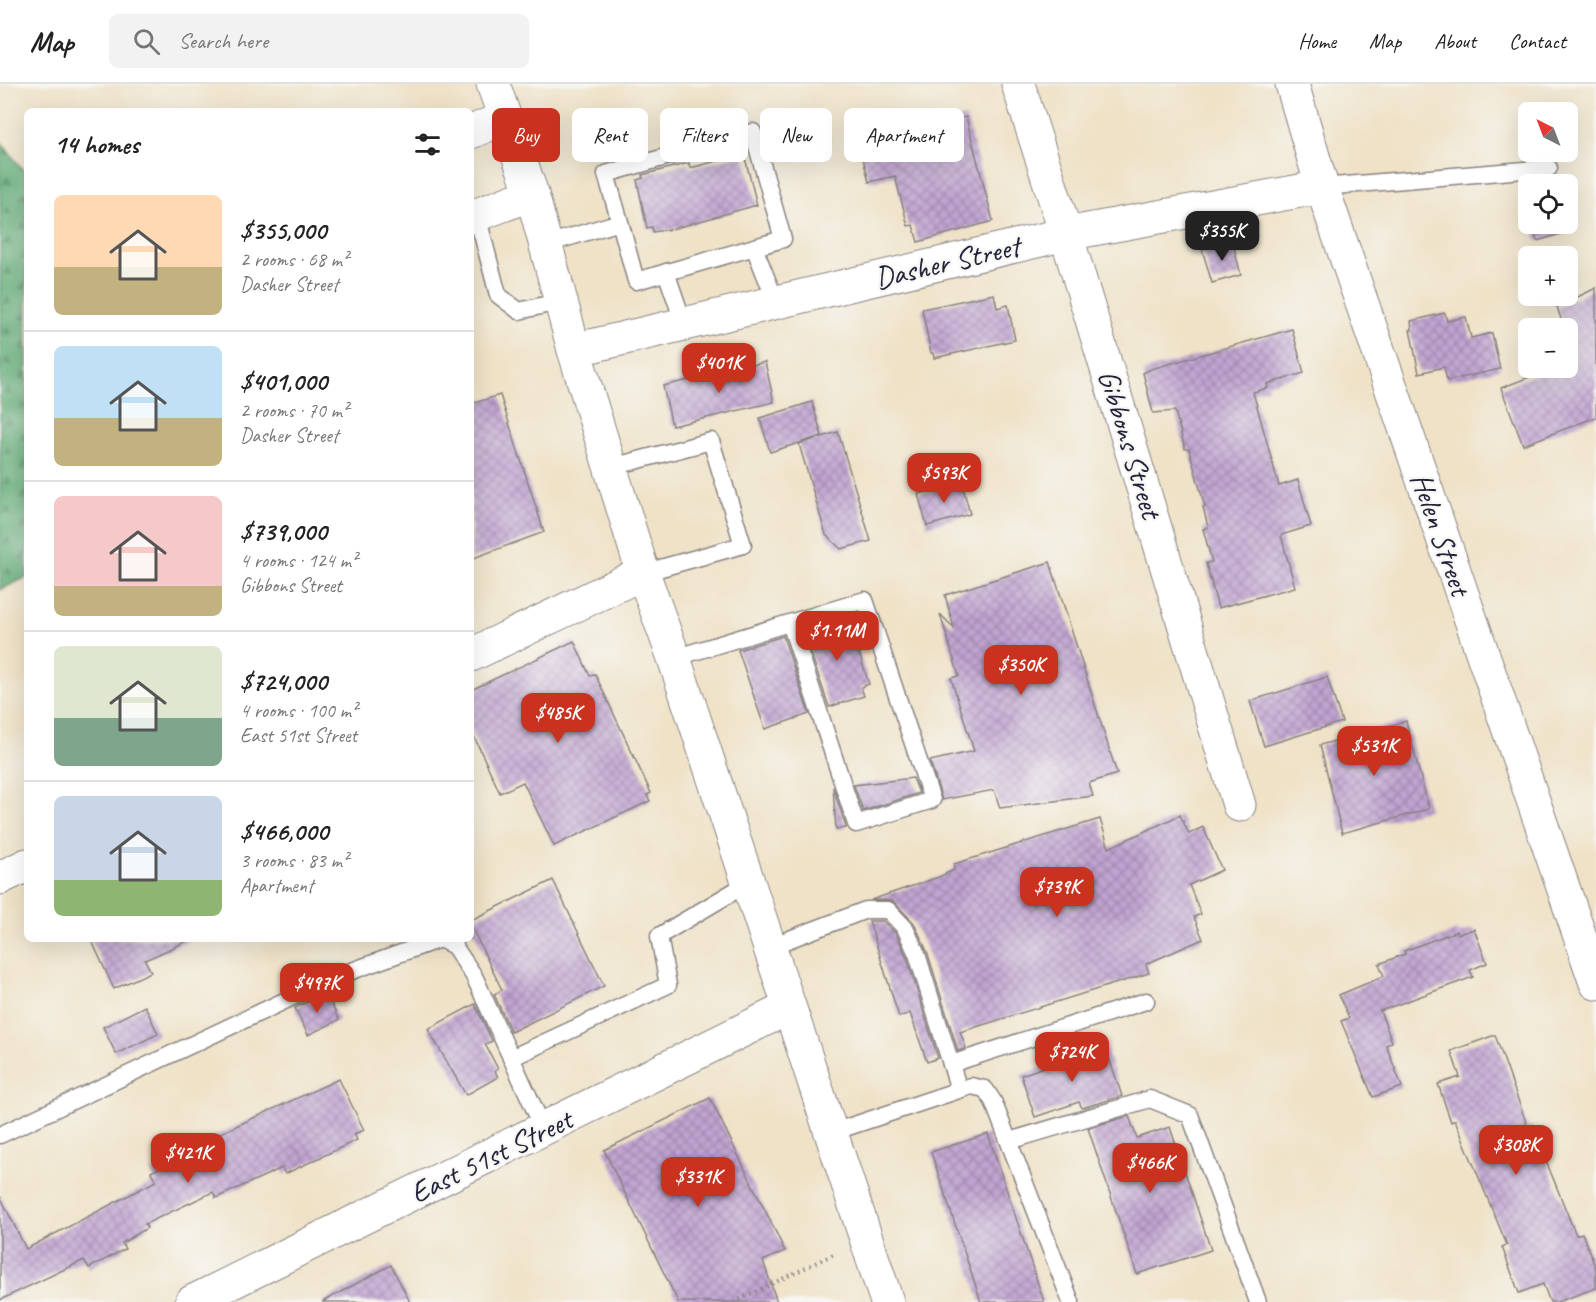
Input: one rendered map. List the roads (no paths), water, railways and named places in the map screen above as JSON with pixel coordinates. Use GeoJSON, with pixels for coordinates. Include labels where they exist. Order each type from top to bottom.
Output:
{"type":"FeatureCollection","features":[{"type":"Feature","properties":{"kind":"street"},"geometry":{"type":"LineString","coordinates":[[493,84],[501,108]]}},
{"type":"Feature","properties":{"kind":"street","name":"Gibbons Street"},"geometry":{"type":"LineString","coordinates":[[1018,84],[1066,234],[1239,805]]}},
{"type":"Feature","properties":{"kind":"street","name":"Helen Street"},"geometry":{"type":"LineString","coordinates":[[1292,84],[1322,187],[1596,983]]}},
{"type":"Feature","properties":{"kind":"street"},"geometry":{"type":"LineString","coordinates":[[474,131],[492,123]]}},
{"type":"Feature","properties":{"kind":"street"},"geometry":{"type":"LineString","coordinates":[[520,162],[547,244],[574,350],[643,573],[674,658],[887,1302]]}},
{"type":"Feature","properties":{"kind":"street","name":"Dasher Street"},"geometry":{"type":"LineString","coordinates":[[574,350],[1066,234],[1322,187]]}},
{"type":"Feature","properties":{"kind":"street"},"geometry":{"type":"LineString","coordinates":[[474,216],[532,194]]}},
{"type":"Feature","properties":{"kind":"street"},"geometry":{"type":"LineString","coordinates":[[474,654],[643,573]]}},
{"type":"Feature","properties":{"kind":"street"},"geometry":{"type":"LineString","coordinates":[[0,878],[24,866]]}},
{"type":"Feature","properties":{"kind":"street","name":"East 51st Street"},"geometry":{"type":"LineString","coordinates":[[192,1302],[789,1008]]}},
{"type":"Feature","properties":{"kind":"lane"},"geometry":{"type":"LineString","coordinates":[[753,132],[783,239],[754,247],[636,280],[606,174],[753,132]]}},
{"type":"Feature","properties":{"kind":"lane"},"geometry":{"type":"LineString","coordinates":[[1322,187],[1549,168]]}},
{"type":"Feature","properties":{"kind":"lane"},"geometry":{"type":"LineString","coordinates":[[474,216],[498,295],[519,311],[561,301]]}},
{"type":"Feature","properties":{"kind":"lane"},"geometry":{"type":"LineString","coordinates":[[547,244],[620,222]]}},
{"type":"Feature","properties":{"kind":"lane"},"geometry":{"type":"LineString","coordinates":[[754,247],[776,302]]}},
{"type":"Feature","properties":{"kind":"lane"},"geometry":{"type":"LineString","coordinates":[[666,272],[684,324]]}},
{"type":"Feature","properties":{"kind":"lane"},"geometry":{"type":"LineString","coordinates":[[612,467],[711,441],[743,545],[643,573]]}},
{"type":"Feature","properties":{"kind":"lane"},"geometry":{"type":"LineString","coordinates":[[674,658],[865,600],[932,800],[856,824],[790,623]]}},
{"type":"Feature","properties":{"kind":"lane"},"geometry":{"type":"LineString","coordinates":[[511,1058],[668,985],[660,936],[748,883]]}},
{"type":"Feature","properties":{"kind":"lane"},"geometry":{"type":"LineString","coordinates":[[769,947],[866,910],[888,910],[905,928],[917,954],[959,1090]]}},
{"type":"Feature","properties":{"kind":"lane"},"geometry":{"type":"LineString","coordinates":[[0,1135],[334,977],[432,942]]}},
{"type":"Feature","properties":{"kind":"lane"},"geometry":{"type":"LineString","coordinates":[[446,942],[454,946],[474,976],[544,1130]]}},
{"type":"Feature","properties":{"kind":"lane"},"geometry":{"type":"LineString","coordinates":[[951,1064],[1146,1001]]}},
{"type":"Feature","properties":{"kind":"lane"},"geometry":{"type":"LineString","coordinates":[[830,1132],[971,1086],[985,1089],[993,1101],[1071,1302]]}},
{"type":"Feature","properties":{"kind":"lane"},"geometry":{"type":"LineString","coordinates":[[1009,1141],[1150,1099],[1190,1115],[1258,1302]]}}]}
